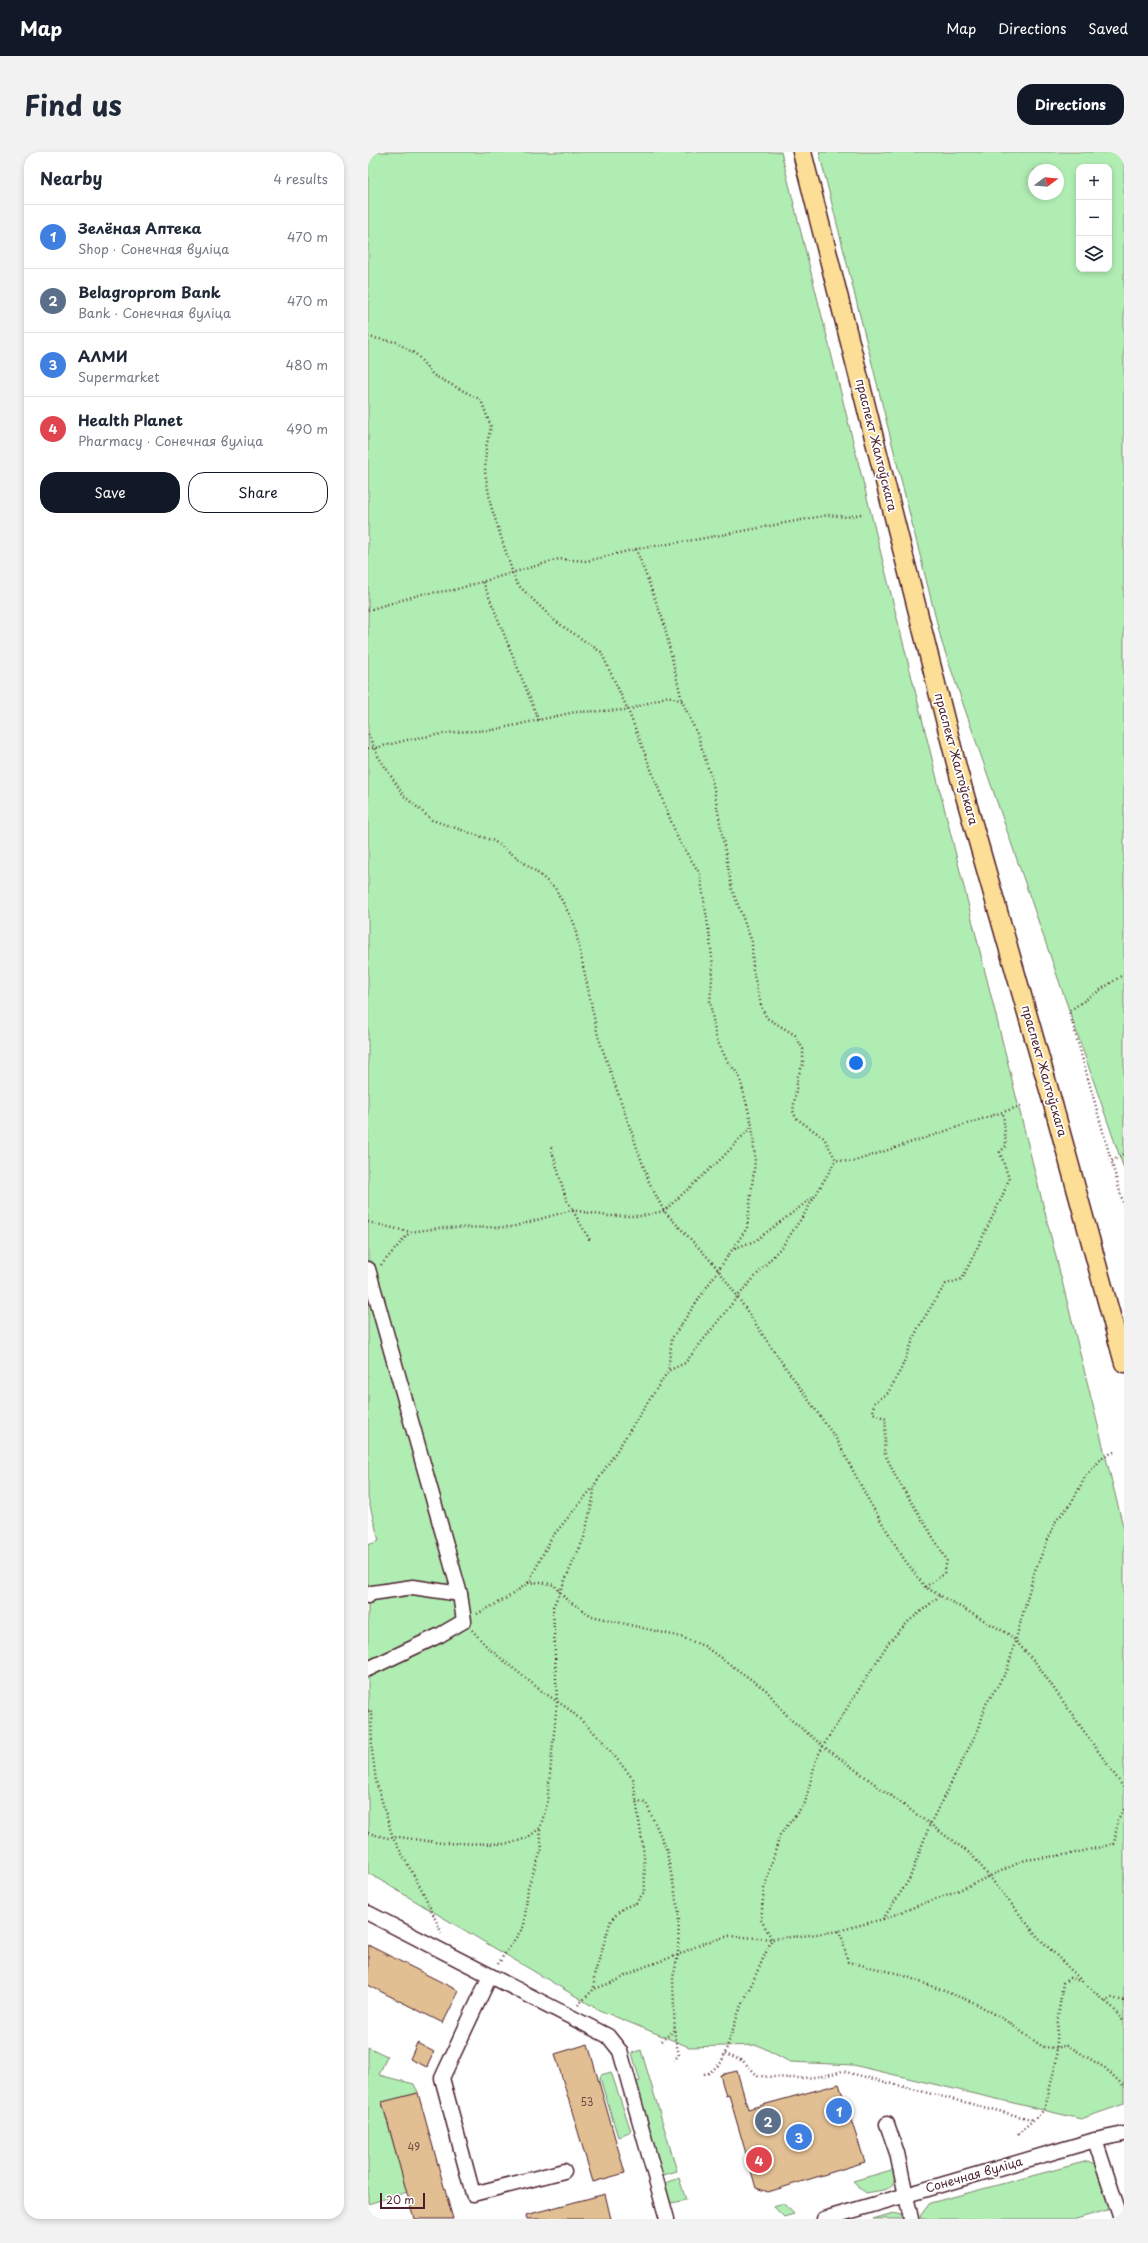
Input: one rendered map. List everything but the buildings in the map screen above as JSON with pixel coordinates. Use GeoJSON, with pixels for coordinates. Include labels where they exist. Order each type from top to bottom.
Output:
{"type":"FeatureCollection","features":[{"type":"Feature","properties":{"kind":"main road","name":"праспект Жалтоўскага"},"geometry":{"type":"LineString","coordinates":[[802,152],[959,775],[1051,1097],[1124,1363]]}},
{"type":"Feature","properties":{"kind":"street"},"geometry":{"type":"LineString","coordinates":[[368,1670],[440,1635],[464,1621],[460,1594],[369,1273]]}},
{"type":"Feature","properties":{"kind":"street"},"geometry":{"type":"LineString","coordinates":[[368,1596],[372,1593],[413,1587],[460,1594]]}},
{"type":"Feature","properties":{"kind":"street"},"geometry":{"type":"LineString","coordinates":[[368,1913],[608,2036],[620,2051],[667,2219]]}},
{"type":"Feature","properties":{"kind":"street"},"geometry":{"type":"LineString","coordinates":[[490,1976],[442,2078],[473,2194],[564,2171]]}},
{"type":"Feature","properties":{"kind":"street"},"geometry":{"type":"LineString","coordinates":[[887,2124],[898,2154],[911,2219]]}},
{"type":"Feature","properties":{"kind":"street","name":"Сонечная вуліца"},"geometry":{"type":"LineString","coordinates":[[824,2219],[1095,2140],[1124,2134]]}},
{"type":"Feature","properties":{"kind":"street"},"geometry":{"type":"LineString","coordinates":[[1095,2140],[1121,2219]]}},
{"type":"Feature","properties":{"kind":"path"},"geometry":{"type":"LineString","coordinates":[[368,336],[396,342],[417,355],[433,375],[481,400],[490,427],[486,447],[485,472],[491,506],[516,583],[555,621],[601,652],[628,710],[678,839],[700,874],[713,967],[710,1002],[716,1038],[727,1061],[739,1075],[752,1125],[755,1161],[748,1228],[672,1338],[668,1371],[594,1486],[552,1537],[528,1584]]}},
{"type":"Feature","properties":{"kind":"path"},"geometry":{"type":"LineString","coordinates":[[368,610],[422,594],[454,590],[559,559],[587,561],[636,549],[700,540],[828,515],[847,517],[861,514]]}},
{"type":"Feature","properties":{"kind":"path"},"geometry":{"type":"LineString","coordinates":[[636,549],[663,620],[682,702],[698,736],[713,784],[732,889],[752,942],[753,971],[762,1009],[767,1018],[795,1035],[803,1049],[803,1064],[798,1076],[793,1111],[796,1118],[824,1138],[836,1160]]}},
{"type":"Feature","properties":{"kind":"path"},"geometry":{"type":"LineString","coordinates":[[483,582],[539,721]]}},
{"type":"Feature","properties":{"kind":"path"},"geometry":{"type":"LineString","coordinates":[[368,748],[375,748],[411,739],[455,732],[493,730],[575,712],[628,710],[668,696],[682,702]]}},
{"type":"Feature","properties":{"kind":"path"},"geometry":{"type":"LineString","coordinates":[[368,734],[404,796],[432,820],[494,841],[533,869],[555,888],[574,923],[598,1036],[649,1182],[664,1211],[718,1270],[738,1296],[771,1347],[837,1440],[869,1502],[904,1559],[925,1587],[1010,1635],[1036,1663],[1124,1788]]}},
{"type":"Feature","properties":{"kind":"path"},"geometry":{"type":"LineString","coordinates":[[1124,974],[1069,1012],[1124,1206]]}},
{"type":"Feature","properties":{"kind":"path"},"geometry":{"type":"LineString","coordinates":[[836,1160],[852,1162],[1021,1106]]}},
{"type":"Feature","properties":{"kind":"path"},"geometry":{"type":"LineString","coordinates":[[925,1587],[944,1574],[947,1560],[896,1476],[884,1452],[886,1419],[873,1413],[874,1404],[888,1393],[901,1369],[918,1328],[946,1284],[962,1279],[1002,1197],[1009,1179],[1000,1152],[1006,1146],[1003,1112]]}},
{"type":"Feature","properties":{"kind":"path"},"geometry":{"type":"LineString","coordinates":[[368,1222],[410,1232],[439,1228],[512,1227],[572,1210],[608,1216],[641,1216],[664,1211],[722,1158],[752,1125]]}},
{"type":"Feature","properties":{"kind":"path"},"geometry":{"type":"LineString","coordinates":[[551,1147],[566,1199],[591,1242]]}},
{"type":"Feature","properties":{"kind":"path"},"geometry":{"type":"LineString","coordinates":[[1112,1161],[1124,1154]]}},
{"type":"Feature","properties":{"kind":"path"},"geometry":{"type":"LineString","coordinates":[[668,1371],[685,1363],[738,1296],[784,1244],[836,1160]]}},
{"type":"Feature","properties":{"kind":"path"},"geometry":{"type":"LineString","coordinates":[[734,1248],[755,1241],[814,1197]]}},
{"type":"Feature","properties":{"kind":"path"},"geometry":{"type":"LineString","coordinates":[[369,1273],[410,1232]]}},
{"type":"Feature","properties":{"kind":"path"},"geometry":{"type":"LineString","coordinates":[[883,1919],[909,1880],[930,1824],[979,1728],[986,1704],[1007,1671],[1035,1570],[1056,1521],[1072,1502],[1085,1476],[1103,1457],[1114,1452]]}},
{"type":"Feature","properties":{"kind":"path"},"geometry":{"type":"LineString","coordinates":[[490,1976],[524,1926],[528,1887],[542,1849],[540,1828],[547,1804],[557,1702],[553,1607],[584,1538],[593,1499],[594,1486]]}},
{"type":"Feature","properties":{"kind":"path"},"geometry":{"type":"LineString","coordinates":[[594,1989],[594,1976],[611,1920],[623,1908],[636,1903],[645,1891],[644,1855],[633,1779],[600,1738],[570,1710],[557,1702],[488,1648],[464,1621],[507,1598],[528,1584],[541,1582],[554,1585],[567,1600],[592,1616],[675,1635],[704,1646],[766,1690],[789,1718],[823,1746],[972,1855],[1037,1936],[1124,2022]]}},
{"type":"Feature","properties":{"kind":"path"},"geometry":{"type":"LineString","coordinates":[[772,1940],[761,1920],[764,1889],[780,1834],[805,1803],[816,1760],[823,1746],[888,1642],[909,1621],[941,1596]]}},
{"type":"Feature","properties":{"kind":"path"},"geometry":{"type":"LineString","coordinates":[[368,1711],[371,1710],[372,1750],[376,1782],[393,1838],[423,1892],[444,1937],[449,1955]]}},
{"type":"Feature","properties":{"kind":"path"},"geometry":{"type":"LineString","coordinates":[[636,1800],[646,1804],[666,1848],[679,1913],[678,1955],[673,1978],[675,2030],[679,2055],[674,2060]]}},
{"type":"Feature","properties":{"kind":"path"},"geometry":{"type":"LineString","coordinates":[[567,2016],[594,1989],[614,1982],[641,1968],[678,1955],[703,1943],[729,1936],[772,1940],[838,1931],[883,1919],[991,1877],[1025,1860],[1070,1854],[1114,1844],[1118,1819],[1124,1809]]}},
{"type":"Feature","properties":{"kind":"path"},"geometry":{"type":"LineString","coordinates":[[368,1833],[387,1838],[441,1843],[508,1844],[527,1838],[540,1828]]}},
{"type":"Feature","properties":{"kind":"path"},"geometry":{"type":"LineString","coordinates":[[838,1931],[848,1962],[900,1974],[975,2003],[1002,2018],[1043,2047],[1057,2048],[1067,2045],[1105,2068],[1124,2086]]}},
{"type":"Feature","properties":{"kind":"path"},"geometry":{"type":"LineString","coordinates":[[704,2074],[709,2073],[722,2062],[738,2014],[772,1940]]}},
{"type":"Feature","properties":{"kind":"path"},"geometry":{"type":"LineString","coordinates":[[1018,2134],[1044,2110],[1056,2062],[1058,2017],[1063,1983],[1070,1978],[1083,1982]]}},
{"type":"Feature","properties":{"kind":"path"},"geometry":{"type":"LineString","coordinates":[[1104,2001],[1112,1998],[1124,2001]]}},
{"type":"Feature","properties":{"kind":"path"},"geometry":{"type":"LineString","coordinates":[[661,2041],[675,2030]]}},
{"type":"Feature","properties":{"kind":"path"},"geometry":{"type":"LineString","coordinates":[[725,2054],[743,2061],[758,2076],[795,2079],[821,2078],[842,2071],[1034,2120]]}},
{"type":"Feature","properties":{"kind":"green space"},"geometry":{"type":"Polygon","coordinates":[[[368,152],[781,152],[1124,1530],[1124,2104],[1081,2119],[853,2065],[790,2062],[758,2045],[689,2047],[599,2010],[368,1873],[368,1545],[379,1541],[368,1498],[368,152]]]}},
{"type":"Feature","properties":{"kind":"green space"},"geometry":{"type":"Polygon","coordinates":[[[819,152],[1124,152],[1124,1169],[942,643],[819,152]]]}},
{"type":"Feature","properties":{"kind":"green space"},"geometry":{"type":"Polygon","coordinates":[[[368,2047],[387,2056],[379,2075],[414,2084],[418,2093],[382,2103],[407,2192],[368,2204],[368,2047]]]}},
{"type":"Feature","properties":{"kind":"green space"},"geometry":{"type":"Polygon","coordinates":[[[641,2050],[677,2171],[660,2176],[632,2083],[640,2081],[632,2053],[641,2050]]]}},
{"type":"Feature","properties":{"kind":"green space"},"geometry":{"type":"Polygon","coordinates":[[[611,2072],[631,2131],[618,2137],[600,2078],[601,2075],[611,2072]]]}},
{"type":"Feature","properties":{"kind":"green space"},"geometry":{"type":"Polygon","coordinates":[[[1088,2161],[1096,2165],[1111,2209],[1076,2219],[921,2219],[920,2216],[930,2203],[1088,2161]]]}},
{"type":"Feature","properties":{"kind":"green space"},"geometry":{"type":"Polygon","coordinates":[[[895,2169],[894,2182],[892,2186],[884,2190],[866,2193],[853,2181],[895,2169]]]}},
{"type":"Feature","properties":{"kind":"green space"},"geometry":{"type":"Polygon","coordinates":[[[679,2178],[686,2200],[671,2203],[667,2199],[662,2184],[679,2178]]]}},
{"type":"Feature","properties":{"kind":"green space"},"geometry":{"type":"Polygon","coordinates":[[[784,2203],[794,2214],[784,2217],[773,2206],[784,2203]]]}},
{"type":"Feature","properties":{"kind":"green space"},"geometry":{"type":"Polygon","coordinates":[[[893,2213],[901,2215],[905,2219],[873,2219],[893,2213]]]}},
{"type":"Feature","properties":{"kind":"place","name":"Зелёная Аптека"},"geometry":{"type":"Point","coordinates":[839,2111]}},
{"type":"Feature","properties":{"kind":"place","name":"Belagroprom Bank"},"geometry":{"type":"Point","coordinates":[768,2121]}},
{"type":"Feature","properties":{"kind":"place","name":"АЛМИ"},"geometry":{"type":"Point","coordinates":[799,2137]}},
{"type":"Feature","properties":{"kind":"place","name":"Health Planet"},"geometry":{"type":"Point","coordinates":[759,2160]}}]}
